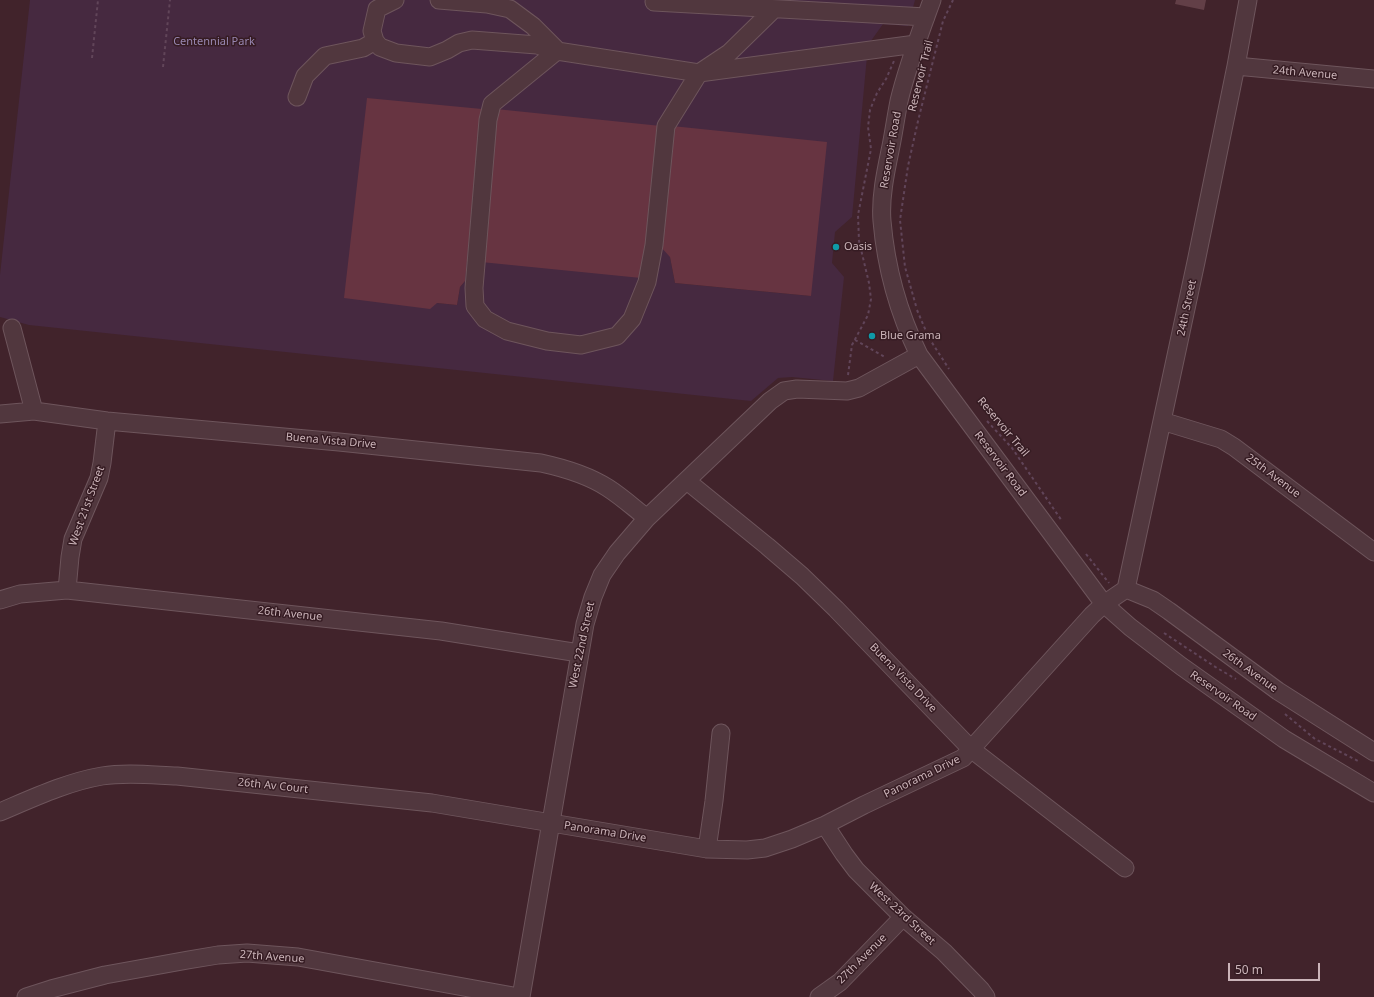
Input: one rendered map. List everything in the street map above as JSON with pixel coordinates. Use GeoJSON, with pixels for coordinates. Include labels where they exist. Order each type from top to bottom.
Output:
{"type":"FeatureCollection","features":[{"type":"Feature","properties":{"kind":"street"},"geometry":{"type":"LineString","coordinates":[[395,0],[377,9],[372,31],[375,41],[380,47],[396,53],[430,57],[459,43],[472,40],[537,45],[557,51],[699,73],[916,44]]}},
{"type":"Feature","properties":{"kind":"street"},"geometry":{"type":"LineString","coordinates":[[439,0],[487,4],[510,9],[533,26],[557,51]]}},
{"type":"Feature","properties":{"kind":"street","name":"Reservoir Road"},"geometry":{"type":"LineString","coordinates":[[932,0],[916,44],[900,100],[885,177],[882,220],[886,253],[897,299],[908,332],[919,355],[1116,596],[1130,627],[1175,662],[1277,734],[1374,793]]}},
{"type":"Feature","properties":{"kind":"street","name":"24th Street"},"geometry":{"type":"LineString","coordinates":[[1116,596],[1162,421],[1236,66],[1248,0]]}},
{"type":"Feature","properties":{"kind":"street"},"geometry":{"type":"LineString","coordinates":[[654,2],[926,16]]}},
{"type":"Feature","properties":{"kind":"street"},"geometry":{"type":"LineString","coordinates":[[557,51],[492,104],[488,120],[474,288],[475,306],[485,319],[507,330],[547,341],[581,345],[617,336],[632,319],[648,282],[653,252],[666,126],[699,73],[728,53],[774,9]]}},
{"type":"Feature","properties":{"kind":"street"},"geometry":{"type":"LineString","coordinates":[[296,97],[305,76],[325,56],[363,48],[375,41]]}},
{"type":"Feature","properties":{"kind":"street","name":"24th Avenue"},"geometry":{"type":"LineString","coordinates":[[1236,66],[1374,79]]}},
{"type":"Feature","properties":{"kind":"street"},"geometry":{"type":"LineString","coordinates":[[12,328],[34,411]]}},
{"type":"Feature","properties":{"kind":"street","name":"West 22nd Street"},"geometry":{"type":"LineString","coordinates":[[520,997],[579,654],[592,597],[602,576],[617,553],[647,518],[770,401],[784,391],[797,389],[847,391],[859,388],[919,355]]}},
{"type":"Feature","properties":{"kind":"street","name":"Buena Vista Drive"},"geometry":{"type":"LineString","coordinates":[[0,414],[34,411],[107,421],[339,442],[541,463],[565,469],[596,481],[628,502],[647,518]]}},
{"type":"Feature","properties":{"kind":"street","name":"West 21st Street"},"geometry":{"type":"LineString","coordinates":[[67,590],[73,539],[99,478],[107,421]]}},
{"type":"Feature","properties":{"kind":"street","name":"25th Avenue"},"geometry":{"type":"LineString","coordinates":[[1162,421],[1221,439],[1234,447],[1374,552]]}},
{"type":"Feature","properties":{"kind":"street","name":"Buena Vista Drive"},"geometry":{"type":"LineString","coordinates":[[687,481],[802,576],[836,609],[971,749],[1125,868]]}},
{"type":"Feature","properties":{"kind":"street","name":"26th Avenue"},"geometry":{"type":"LineString","coordinates":[[0,600],[20,594],[67,590],[441,631],[579,654]]}},
{"type":"Feature","properties":{"kind":"street","name":"Panorama Drive"},"geometry":{"type":"LineString","coordinates":[[550,823],[707,849],[747,850],[765,848],[792,839],[825,825],[963,758],[1116,596]]}},
{"type":"Feature","properties":{"kind":"street","name":"26th Avenue"},"geometry":{"type":"LineString","coordinates":[[1116,596],[1152,600],[1278,691],[1320,719],[1369,758]]}},
{"type":"Feature","properties":{"kind":"street"},"geometry":{"type":"LineString","coordinates":[[707,849],[721,733]]}},
{"type":"Feature","properties":{"kind":"street","name":"26th Av Court"},"geometry":{"type":"LineString","coordinates":[[0,812],[71,784],[103,776],[136,774],[176,776],[432,803],[550,823]]}},
{"type":"Feature","properties":{"kind":"street","name":"West 23rd Street"},"geometry":{"type":"LineString","coordinates":[[825,825],[856,870],[903,918],[944,952],[986,997]]}},
{"type":"Feature","properties":{"kind":"street","name":"27th Avenue"},"geometry":{"type":"LineString","coordinates":[[819,997],[840,982],[903,918]]}},
{"type":"Feature","properties":{"kind":"street","name":"27th Avenue"},"geometry":{"type":"LineString","coordinates":[[26,997],[105,975],[218,955],[247,953],[298,957],[520,997]]}},
{"type":"Feature","properties":{"kind":"path"},"geometry":{"type":"LineString","coordinates":[[92,58],[98,0]]}},
{"type":"Feature","properties":{"kind":"path"},"geometry":{"type":"LineString","coordinates":[[163,66],[170,0]]}},
{"type":"Feature","properties":{"kind":"path","name":"Reservoir Trail"},"geometry":{"type":"LineString","coordinates":[[950,370],[929,338],[916,307],[905,267],[900,220],[908,166],[918,121],[943,20],[953,0]]}},
{"type":"Feature","properties":{"kind":"path"},"geometry":{"type":"LineString","coordinates":[[855,340],[888,358],[894,370]]}},
{"type":"Feature","properties":{"kind":"path","name":"Reservoir Trail"},"geometry":{"type":"LineString","coordinates":[[983,416],[1012,448],[1062,521]]}},
{"type":"Feature","properties":{"kind":"path"},"geometry":{"type":"LineString","coordinates":[[1083,550],[1116,596]]}},
{"type":"Feature","properties":{"kind":"path"},"geometry":{"type":"LineString","coordinates":[[1159,630],[1240,682]]}},
{"type":"Feature","properties":{"kind":"path"},"geometry":{"type":"LineString","coordinates":[[1282,711],[1315,739],[1369,758]]}},
{"type":"Feature","properties":{"kind":"green space","name":"Centennial Park"},"geometry":{"type":"Polygon","coordinates":[[[30,0],[915,0],[908,26],[883,24],[868,45],[852,217],[835,232],[832,263],[844,277],[833,381],[792,377],[778,378],[751,401],[29,325],[0,317],[0,275],[30,0]],[[496,110],[641,277],[644,252],[650,243],[496,110]],[[670,257],[675,283],[811,296],[670,257]],[[465,281],[437,303],[457,305],[460,287],[465,281]]]}},
{"type":"Feature","properties":{"kind":"shaded area"},"geometry":{"type":"Polygon","coordinates":[[[367,98],[482,109],[465,281],[460,287],[457,305],[437,303],[430,309],[344,298],[367,98]]]}},
{"type":"Feature","properties":{"kind":"shaded area"},"geometry":{"type":"Polygon","coordinates":[[[496,109],[661,126],[650,243],[644,252],[641,278],[481,262],[496,109]]]}},
{"type":"Feature","properties":{"kind":"shaded area"},"geometry":{"type":"Polygon","coordinates":[[[672,126],[827,142],[811,296],[675,283],[670,257],[660,246],[672,126]]]}},
{"type":"Feature","properties":{"kind":"building"},"geometry":{"type":"Polygon","coordinates":[[[1176,0],[1206,0],[1204,10],[1175,4],[1176,0]]]}},
{"type":"Feature","properties":{"kind":"place","name":"Oasis"},"geometry":{"type":"Point","coordinates":[836,247]}},
{"type":"Feature","properties":{"kind":"place","name":"Blue Grama"},"geometry":{"type":"Point","coordinates":[872,336]}}]}
